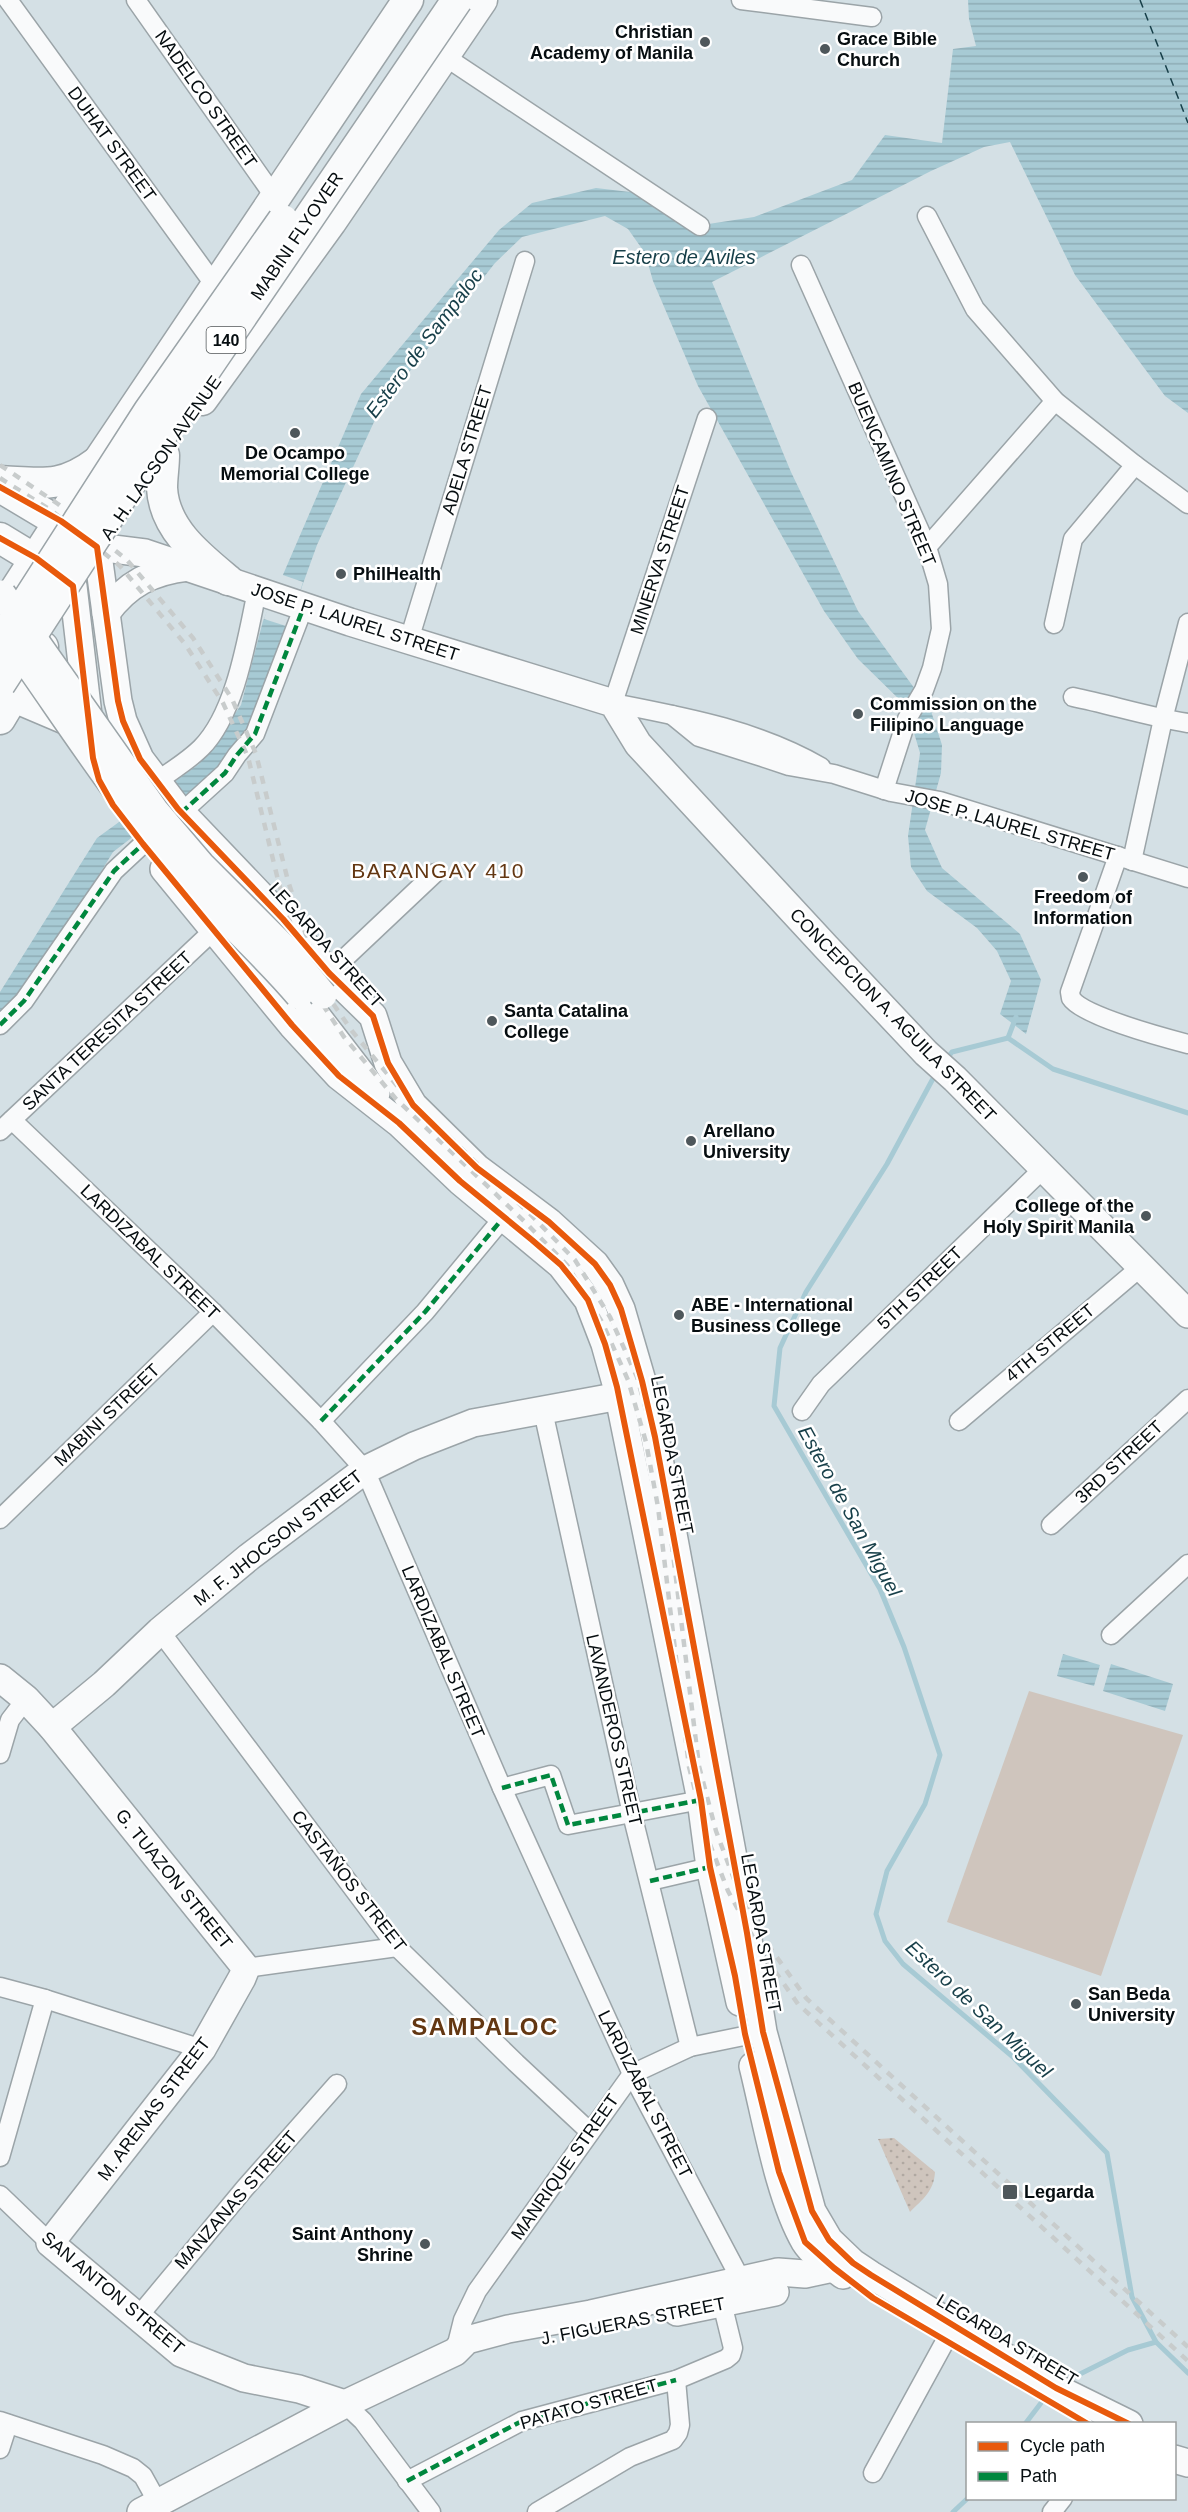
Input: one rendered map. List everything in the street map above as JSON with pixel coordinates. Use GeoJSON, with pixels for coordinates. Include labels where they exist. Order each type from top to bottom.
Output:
{"type":"FeatureCollection","features":[{"type":"Feature","properties":{"kind":"main road","name":"140"},"geometry":{"type":"LineString","coordinates":[[5,598],[61,521],[99,460],[408,0]]}},
{"type":"Feature","properties":{"kind":"main road","name":"MABINI FLYOVER"},"geometry":{"type":"LineString","coordinates":[[0,644],[149,411],[434,0]]}},
{"type":"Feature","properties":{"kind":"main road","name":"MABINI FLYOVER"},"geometry":{"type":"LineString","coordinates":[[5,700],[172,419],[456,0]]}},
{"type":"Feature","properties":{"kind":"main road","name":"A. H. LACSON AVENUE"},"geometry":{"type":"LineString","coordinates":[[5,700],[36,660],[73,586],[97,547],[331,222],[482,0]]}},
{"type":"Feature","properties":{"kind":"main road"},"geometry":{"type":"LineString","coordinates":[[164,455],[162,490],[178,533],[194,551],[228,580]]}},
{"type":"Feature","properties":{"kind":"main road"},"geometry":{"type":"LineString","coordinates":[[0,481],[41,483],[66,481],[79,476],[99,460]]}},
{"type":"Feature","properties":{"kind":"main road"},"geometry":{"type":"LineString","coordinates":[[0,486],[61,521],[97,547]]}},
{"type":"Feature","properties":{"kind":"main road"},"geometry":{"type":"LineString","coordinates":[[2,539],[36,558],[73,586]]}},
{"type":"Feature","properties":{"kind":"main road"},"geometry":{"type":"LineString","coordinates":[[2,539],[13,573],[5,598],[155,811],[201,865],[287,951],[320,992]]}},
{"type":"Feature","properties":{"kind":"main road","name":"JOSE P. LAUREL STREET"},"geometry":{"type":"LineString","coordinates":[[36,558],[97,547],[145,553],[613,703]]}},
{"type":"Feature","properties":{"kind":"main road","name":"LEGARDA STREET"},"geometry":{"type":"LineString","coordinates":[[97,547],[113,672],[123,721],[140,759],[179,811],[283,919],[320,992],[406,1114],[460,1181],[561,1265],[588,1300],[605,1344],[618,1397],[700,1800],[710,1867],[735,1977],[754,2033]]}},
{"type":"Feature","properties":{"kind":"main road"},"geometry":{"type":"LineString","coordinates":[[106,613],[122,593],[141,579],[171,569],[188,567]]}},
{"type":"Feature","properties":{"kind":"main road","name":"LEGARDA STREET"},"geometry":{"type":"LineString","coordinates":[[73,586],[93,758],[99,780],[118,811],[292,1024],[339,1076],[406,1114],[549,1222],[595,1264],[610,1285],[621,1309],[645,1392],[744,1913],[754,2033],[779,2172],[793,2215],[810,2249],[843,2265],[873,2298],[950,2333],[1125,2422]]}},
{"type":"Feature","properties":{"kind":"main road"},"geometry":{"type":"LineString","coordinates":[[0,623],[128,806],[178,868],[274,965],[320,992]]}},
{"type":"Feature","properties":{"kind":"main road"},"geometry":{"type":"LineString","coordinates":[[5,700],[90,729]]}},
{"type":"Feature","properties":{"kind":"main road","name":"CONCEPCION A. AGUILA STREET"},"geometry":{"type":"LineString","coordinates":[[613,703],[638,744],[926,1053],[955,1079],[1188,1314]]}},
{"type":"Feature","properties":{"kind":"main road"},"geometry":{"type":"LineString","coordinates":[[118,811],[156,782]]}},
{"type":"Feature","properties":{"kind":"main road","name":"M. F. JHOCSON STREET"},"geometry":{"type":"LineString","coordinates":[[52,1727],[104,1684],[160,1631],[257,1551],[365,1470],[414,1446],[473,1423],[645,1392]]}},
{"type":"Feature","properties":{"kind":"main road","name":"G. TUAZON STREET"},"geometry":{"type":"LineString","coordinates":[[0,1678],[26,1699],[52,1727],[246,1968]]}},
{"type":"Feature","properties":{"kind":"main road","name":"M. ARENAS STREET"},"geometry":{"type":"LineString","coordinates":[[51,2244],[202,2049],[246,1968]]}},
{"type":"Feature","properties":{"kind":"main road","name":"SAN ANTON STREET"},"geometry":{"type":"LineString","coordinates":[[51,2244],[181,2353],[244,2378],[299,2389],[345,2404]]}},
{"type":"Feature","properties":{"kind":"main road","name":"J. FIGUERAS STREET"},"geometry":{"type":"LineString","coordinates":[[650,2309],[741,2280],[778,2272],[805,2274],[843,2265]]}},
{"type":"Feature","properties":{"kind":"main road","name":"J. FIGUERAS STREET"},"geometry":{"type":"LineString","coordinates":[[150,2508],[345,2404],[455,2352],[467,2340],[498,2332],[650,2309],[722,2303],[789,2289],[805,2274]]}},
{"type":"Feature","properties":{"kind":"main road","name":"LEGARDA STREET"},"geometry":{"type":"LineString","coordinates":[[950,2333],[1085,2422]]}},
{"type":"Feature","properties":{"kind":"street","name":"DUHAT STREET"},"geometry":{"type":"LineString","coordinates":[[8,0],[216,287]]}},
{"type":"Feature","properties":{"kind":"street","name":"NADELCO STREET"},"geometry":{"type":"LineString","coordinates":[[136,0],[276,199]]}},
{"type":"Feature","properties":{"kind":"street"},"geometry":{"type":"LineString","coordinates":[[741,0],[872,17]]}},
{"type":"Feature","properties":{"kind":"street"},"geometry":{"type":"LineString","coordinates":[[444,56],[700,226]]}},
{"type":"Feature","properties":{"kind":"street"},"geometry":{"type":"LineString","coordinates":[[927,216],[975,309],[1055,401],[1188,504]]}},
{"type":"Feature","properties":{"kind":"street","name":"ADELA STREET"},"geometry":{"type":"LineString","coordinates":[[409,639],[525,261]]}},
{"type":"Feature","properties":{"kind":"street","name":"BUENCAMINO STREET"},"geometry":{"type":"LineString","coordinates":[[801,265],[927,547],[938,584],[942,629],[924,690],[907,719],[887,791]]}},
{"type":"Feature","properties":{"kind":"street"},"geometry":{"type":"LineString","coordinates":[[927,547],[1055,401]]}},
{"type":"Feature","properties":{"kind":"street","name":"MINERVA STREET"},"geometry":{"type":"LineString","coordinates":[[613,703],[707,418]]}},
{"type":"Feature","properties":{"kind":"street"},"geometry":{"type":"LineString","coordinates":[[1054,624],[1073,539],[1135,465]]}},
{"type":"Feature","properties":{"kind":"street"},"geometry":{"type":"LineString","coordinates":[[156,782],[201,748],[220,718],[283,599]]}},
{"type":"Feature","properties":{"kind":"street"},"geometry":{"type":"LineString","coordinates":[[179,811],[225,773],[255,734],[283,599]]}},
{"type":"Feature","properties":{"kind":"street"},"geometry":{"type":"LineString","coordinates":[[1188,623],[1185,643],[1125,859],[1070,992],[1073,1002],[1082,1008],[1188,1044]]}},
{"type":"Feature","properties":{"kind":"street"},"geometry":{"type":"LineString","coordinates":[[1074,697],[1188,723]]}},
{"type":"Feature","properties":{"kind":"street","name":"JOSE P. LAUREL STREET"},"geometry":{"type":"LineString","coordinates":[[613,703],[700,720],[795,752],[831,773],[887,791],[940,801],[1188,878]]}},
{"type":"Feature","properties":{"kind":"street"},"geometry":{"type":"LineString","coordinates":[[0,1025],[24,1001],[114,871],[141,841]]}},
{"type":"Feature","properties":{"kind":"street"},"geometry":{"type":"LineString","coordinates":[[320,992],[435,873]]}},
{"type":"Feature","properties":{"kind":"street","name":"SANTA TERESITA STREET"},"geometry":{"type":"LineString","coordinates":[[6,1126],[214,930]]}},
{"type":"Feature","properties":{"kind":"street","name":"LARDIZABAL STREET"},"geometry":{"type":"LineString","coordinates":[[6,1126],[213,1312],[365,1470],[502,1788],[632,2074],[741,2280]]}},
{"type":"Feature","properties":{"kind":"street","name":"5TH STREET"},"geometry":{"type":"LineString","coordinates":[[802,1410],[820,1384],[1043,1169]]}},
{"type":"Feature","properties":{"kind":"street"},"geometry":{"type":"LineString","coordinates":[[321,1422],[425,1312],[502,1218]]}},
{"type":"Feature","properties":{"kind":"street","name":"4TH STREET"},"geometry":{"type":"LineString","coordinates":[[959,1421],[1142,1266]]}},
{"type":"Feature","properties":{"kind":"street","name":"MABINI STREET"},"geometry":{"type":"LineString","coordinates":[[0,1519],[213,1312]]}},
{"type":"Feature","properties":{"kind":"street","name":"3RD STREET"},"geometry":{"type":"LineString","coordinates":[[1051,1525],[1188,1399]]}},
{"type":"Feature","properties":{"kind":"street","name":"LAVANDEROS STREET"},"geometry":{"type":"LineString","coordinates":[[543,1411],[632,1814],[690,2047]]}},
{"type":"Feature","properties":{"kind":"street"},"geometry":{"type":"LineString","coordinates":[[1111,1635],[1188,1564]]}},
{"type":"Feature","properties":{"kind":"street","name":"CASTAÑOS STREET"},"geometry":{"type":"LineString","coordinates":[[160,1631],[397,1947],[590,2132]]}},
{"type":"Feature","properties":{"kind":"street"},"geometry":{"type":"LineString","coordinates":[[0,1754],[10,1720],[26,1699]]}},
{"type":"Feature","properties":{"kind":"street"},"geometry":{"type":"LineString","coordinates":[[502,1788],[551,1775],[568,1825],[700,1800]]}},
{"type":"Feature","properties":{"kind":"street"},"geometry":{"type":"LineString","coordinates":[[650,1881],[710,1867]]}},
{"type":"Feature","properties":{"kind":"street"},"geometry":{"type":"LineString","coordinates":[[246,1968],[397,1947]]}},
{"type":"Feature","properties":{"kind":"street"},"geometry":{"type":"LineString","coordinates":[[0,1988],[45,1999],[202,2049]]}},
{"type":"Feature","properties":{"kind":"street"},"geometry":{"type":"LineString","coordinates":[[0,2157],[45,1999]]}},
{"type":"Feature","properties":{"kind":"street","name":"MANRIQUE STREET"},"geometry":{"type":"LineString","coordinates":[[455,2352],[462,2320],[477,2291],[632,2074],[690,2047],[754,2033]]}},
{"type":"Feature","properties":{"kind":"street","name":"MANZANAS STREET"},"geometry":{"type":"LineString","coordinates":[[137,2318],[245,2188],[338,2084]]}},
{"type":"Feature","properties":{"kind":"street","name":"SAN ANTON STREET"},"geometry":{"type":"LineString","coordinates":[[0,2195],[51,2244]]}},
{"type":"Feature","properties":{"kind":"street","name":"PATATO STREET"},"geometry":{"type":"LineString","coordinates":[[407,2481],[522,2421],[676,2380],[731,2355],[733,2348],[722,2303]]}},
{"type":"Feature","properties":{"kind":"street"},"geometry":{"type":"LineString","coordinates":[[873,2473],[950,2333]]}},
{"type":"Feature","properties":{"kind":"street"},"geometry":{"type":"LineString","coordinates":[[537,2512],[630,2457],[673,2440],[680,2425],[676,2380]]}},
{"type":"Feature","properties":{"kind":"street","name":"SAN ANTON STREET"},"geometry":{"type":"LineString","coordinates":[[345,2404],[363,2421],[431,2512]]}},
{"type":"Feature","properties":{"kind":"street"},"geometry":{"type":"LineString","coordinates":[[0,2450],[4,2422],[103,2455],[133,2468],[143,2476],[150,2508]]}},
{"type":"Feature","properties":{"kind":"street"},"geometry":{"type":"LineString","coordinates":[[1052,2512],[1062,2500]]}},
{"type":"Feature","properties":{"kind":"shaded area"},"geometry":{"type":"Polygon","coordinates":[[[1029,1691],[1183,1735],[1101,1976],[947,1922],[1029,1691]]]}},
{"type":"Feature","properties":{"kind":"shaded area"},"geometry":{"type":"Polygon","coordinates":[[[894,2138],[935,2172],[930,2190],[910,2212],[878,2139],[894,2138]]]}},
{"type":"Feature","properties":{"kind":"water","name":"Estero de Sampaloc"},"geometry":{"type":"Polygon","coordinates":[[[968,0],[1188,0],[1188,413],[1165,396],[1075,275],[1010,142],[984,147],[931,171],[712,282],[791,472],[858,611],[931,711],[942,745],[941,773],[925,830],[942,868],[1020,934],[1041,980],[1026,1034],[1000,1014],[1011,981],[997,951],[977,928],[927,891],[911,867],[908,836],[920,753],[906,706],[858,659],[824,611],[698,386],[653,281],[645,253],[628,229],[605,216],[522,237],[495,263],[380,409],[317,545],[254,719],[223,768],[113,852],[38,975],[0,1017],[0,992],[97,838],[199,764],[241,705],[263,621],[361,394],[499,230],[532,203],[596,188],[630,192],[663,201],[702,225],[754,217],[852,180],[885,135],[942,143],[953,49],[976,46],[969,19],[968,0]]]}},
{"type":"Feature","properties":{"kind":"water"},"geometry":{"type":"Polygon","coordinates":[[[1063,1654],[1100,1665],[1094,1686],[1057,1676],[1063,1654]]]}},
{"type":"Feature","properties":{"kind":"water"},"geometry":{"type":"Polygon","coordinates":[[[1111,1664],[1173,1684],[1165,1711],[1103,1691],[1111,1664]]]}},
{"type":"Feature","properties":{"kind":"pier"},"geometry":{"type":"Polygon","coordinates":[[[280,574],[303,582],[289,627],[264,619],[280,574]]]}},
{"type":"Feature","properties":{"kind":"waterway","name":"Estero de Aviles"},"geometry":{"type":"LineString","coordinates":[[1008,1038],[1016,1017]]}},
{"type":"Feature","properties":{"kind":"waterway"},"geometry":{"type":"LineString","coordinates":[[945,1061],[952,1052],[1008,1038],[1053,1069],[1188,1113]]}},
{"type":"Feature","properties":{"kind":"waterway","name":"Estero de San Miguel"},"geometry":{"type":"LineString","coordinates":[[936,1073],[887,1164],[806,1292],[780,1348],[774,1406],[880,1589],[904,1647],[940,1755],[925,1804],[887,1871],[876,1914],[885,1941],[903,1964],[1013,2057],[1107,2153],[1132,2297],[1156,2342],[1188,2373]]}},
{"type":"Feature","properties":{"kind":"waterway"},"geometry":{"type":"LineString","coordinates":[[1068,2380],[1128,2350],[1156,2342]]}},
{"type":"Feature","properties":{"kind":"waterway"},"geometry":{"type":"LineString","coordinates":[[1027,2422],[1041,2403]]}},
{"type":"Feature","properties":{"kind":"waterway"},"geometry":{"type":"LineString","coordinates":[[953,2512],[966,2500]]}},
{"type":"Feature","properties":{"kind":"ferry route"},"geometry":{"type":"LineString","coordinates":[[1140,0],[1188,123]]}},
{"type":"Feature","properties":{"kind":"railway"},"geometry":{"type":"LineString","coordinates":[[0,465],[58,504],[127,560],[193,638],[232,699],[256,754],[288,881],[325,992],[352,1031],[403,1093],[575,1260],[610,1317],[637,1377],[654,1439],[667,1505],[699,1766],[716,1831],[737,1887],[768,1945],[806,1998],[1188,2347]]}},
{"type":"Feature","properties":{"kind":"railway"},"geometry":{"type":"LineString","coordinates":[[0,478],[52,511],[120,566],[185,644],[223,703],[248,757],[279,884],[297,946],[317,996],[344,1037],[396,1099],[567,1265],[602,1322],[628,1380],[646,1442],[658,1507],[689,1767],[706,1834],[728,1891],[760,1950],[798,2004],[1188,2361]]}},
{"type":"Feature","properties":{"kind":"marked path"},"geometry":{"type":"LineString","coordinates":[[181,813],[225,773],[255,734],[304,606]]}},
{"type":"Feature","properties":{"kind":"marked path"},"geometry":{"type":"LineString","coordinates":[[0,1025],[24,1001],[114,871],[143,844]]}},
{"type":"Feature","properties":{"kind":"marked path"},"geometry":{"type":"LineString","coordinates":[[321,1421],[425,1312],[503,1218]]}},
{"type":"Feature","properties":{"kind":"marked path"},"geometry":{"type":"LineString","coordinates":[[502,1788],[551,1775],[568,1825],[701,1800]]}},
{"type":"Feature","properties":{"kind":"marked path"},"geometry":{"type":"LineString","coordinates":[[650,1881],[710,1867]]}},
{"type":"Feature","properties":{"kind":"marked path"},"geometry":{"type":"LineString","coordinates":[[407,2481],[522,2421],[676,2380]]}},
{"type":"Feature","properties":{"kind":"cycle path"},"geometry":{"type":"LineString","coordinates":[[0,487],[61,521],[97,547],[118,701],[123,721],[140,759],[178,809],[283,919],[329,973],[373,1016],[388,1063],[413,1105],[477,1168],[549,1222],[595,1264],[610,1285],[621,1309],[642,1381],[655,1437],[747,1933],[763,2032],[812,2211],[829,2240],[853,2263],[1056,2388],[1125,2422]]}},
{"type":"Feature","properties":{"kind":"cycle path"},"geometry":{"type":"LineString","coordinates":[[0,538],[36,558],[73,586],[93,758],[99,780],[113,805],[143,844],[292,1025],[339,1076],[399,1123],[460,1181],[561,1265],[588,1300],[605,1344],[617,1387],[701,1800],[710,1867],[735,1976],[745,2034],[779,2172],[805,2242],[873,2298],[1085,2422]]}},
{"type":"Feature","properties":{"kind":"place","name":"Christian Academy of Manila"},"geometry":{"type":"Point","coordinates":[705,42]}},
{"type":"Feature","properties":{"kind":"place","name":"Grace Bible Church"},"geometry":{"type":"Point","coordinates":[825,49]}},
{"type":"Feature","properties":{"kind":"place","name":"De Ocampo Memorial College"},"geometry":{"type":"Point","coordinates":[295,433]}},
{"type":"Feature","properties":{"kind":"place","name":"PhilHealth"},"geometry":{"type":"Point","coordinates":[341,574]}},
{"type":"Feature","properties":{"kind":"place","name":"Commission on the Filipino Language"},"geometry":{"type":"Point","coordinates":[858,714]}},
{"type":"Feature","properties":{"kind":"place","name":"Freedom of Information"},"geometry":{"type":"Point","coordinates":[1083,877]}},
{"type":"Feature","properties":{"kind":"place","name":"Santa Catalina College"},"geometry":{"type":"Point","coordinates":[492,1021]}},
{"type":"Feature","properties":{"kind":"place","name":"Arellano University"},"geometry":{"type":"Point","coordinates":[691,1141]}},
{"type":"Feature","properties":{"kind":"place","name":"College of the Holy Spirit Manila"},"geometry":{"type":"Point","coordinates":[1146,1216]}},
{"type":"Feature","properties":{"kind":"place","name":"ABE - International Business College"},"geometry":{"type":"Point","coordinates":[679,1315]}},
{"type":"Feature","properties":{"kind":"place","name":"San Beda University"},"geometry":{"type":"Point","coordinates":[1076,2004]}},
{"type":"Feature","properties":{"kind":"place","name":"Legarda"},"geometry":{"type":"Point","coordinates":[1010,2192]}},
{"type":"Feature","properties":{"kind":"place","name":"Saint Anthony Shrine"},"geometry":{"type":"Point","coordinates":[425,2244]}},
{"type":"Feature","properties":{"kind":"district","name":"BARANGAY 410"},"geometry":{"type":"Point","coordinates":[438,870]}},
{"type":"Feature","properties":{"kind":"district","name":"SAMPALOC"},"geometry":{"type":"Point","coordinates":[485,2026]}}]}
